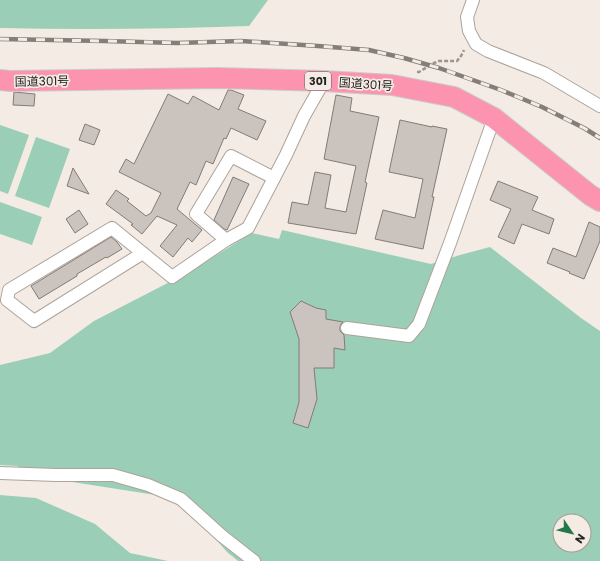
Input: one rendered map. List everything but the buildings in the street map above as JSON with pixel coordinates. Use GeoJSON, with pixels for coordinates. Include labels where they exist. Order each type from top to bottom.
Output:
{"type":"FeatureCollection","features":[{"type":"Feature","properties":{"kind":"highway","name":"国道301号"},"geometry":{"type":"LineString","coordinates":[[0,80],[217,78],[324,81],[392,85],[454,97],[494,118],[590,195],[600,201]]}},
{"type":"Feature","properties":{"kind":"street"},"geometry":{"type":"LineString","coordinates":[[473,0],[468,16],[469,31],[476,44],[488,51],[544,73],[600,106]]}},
{"type":"Feature","properties":{"kind":"street"},"geometry":{"type":"LineString","coordinates":[[143,253],[34,321],[7,300],[9,290],[112,228],[143,253],[172,277],[226,240],[248,228],[304,116],[324,81]]}},
{"type":"Feature","properties":{"kind":"street"},"geometry":{"type":"LineString","coordinates":[[347,328],[409,336],[419,324],[450,243],[494,118]]}},
{"type":"Feature","properties":{"kind":"street"},"geometry":{"type":"LineString","coordinates":[[226,240],[196,214],[231,156],[274,178]]}},
{"type":"Feature","properties":{"kind":"street"},"geometry":{"type":"LineString","coordinates":[[0,472],[56,475],[113,475],[148,485],[181,499],[222,536],[254,561]]}},
{"type":"Feature","properties":{"kind":"path"},"geometry":{"type":"LineString","coordinates":[[415,72],[419,72],[439,61],[457,61],[467,44],[473,38]]}},
{"type":"Feature","properties":{"kind":"green space"},"geometry":{"type":"Polygon","coordinates":[[[0,0],[268,0],[249,26],[93,29],[0,28],[0,0]]]}},
{"type":"Feature","properties":{"kind":"green space"},"geometry":{"type":"Polygon","coordinates":[[[0,125],[29,135],[8,194],[0,191],[0,125]]]}},
{"type":"Feature","properties":{"kind":"green space"},"geometry":{"type":"Polygon","coordinates":[[[36,137],[70,149],[49,208],[15,196],[36,137]]]}},
{"type":"Feature","properties":{"kind":"green space"},"geometry":{"type":"Polygon","coordinates":[[[0,202],[42,217],[32,245],[0,234],[0,202]]]}},
{"type":"Feature","properties":{"kind":"green space"},"geometry":{"type":"Polygon","coordinates":[[[282,230],[431,264],[490,247],[600,331],[600,561],[238,561],[227,552],[181,499],[15,473],[18,466],[0,465],[0,365],[50,353],[94,321],[189,272],[252,233],[279,239],[282,230]]]}},
{"type":"Feature","properties":{"kind":"green space"},"geometry":{"type":"Polygon","coordinates":[[[0,495],[36,498],[95,524],[130,553],[168,561],[0,561],[0,495]]]}},
{"type":"Feature","properties":{"kind":"railway"},"geometry":{"type":"LineString","coordinates":[[0,39],[177,43],[241,41],[369,50],[439,68],[501,90],[542,107],[584,128],[600,138]]}}]}
